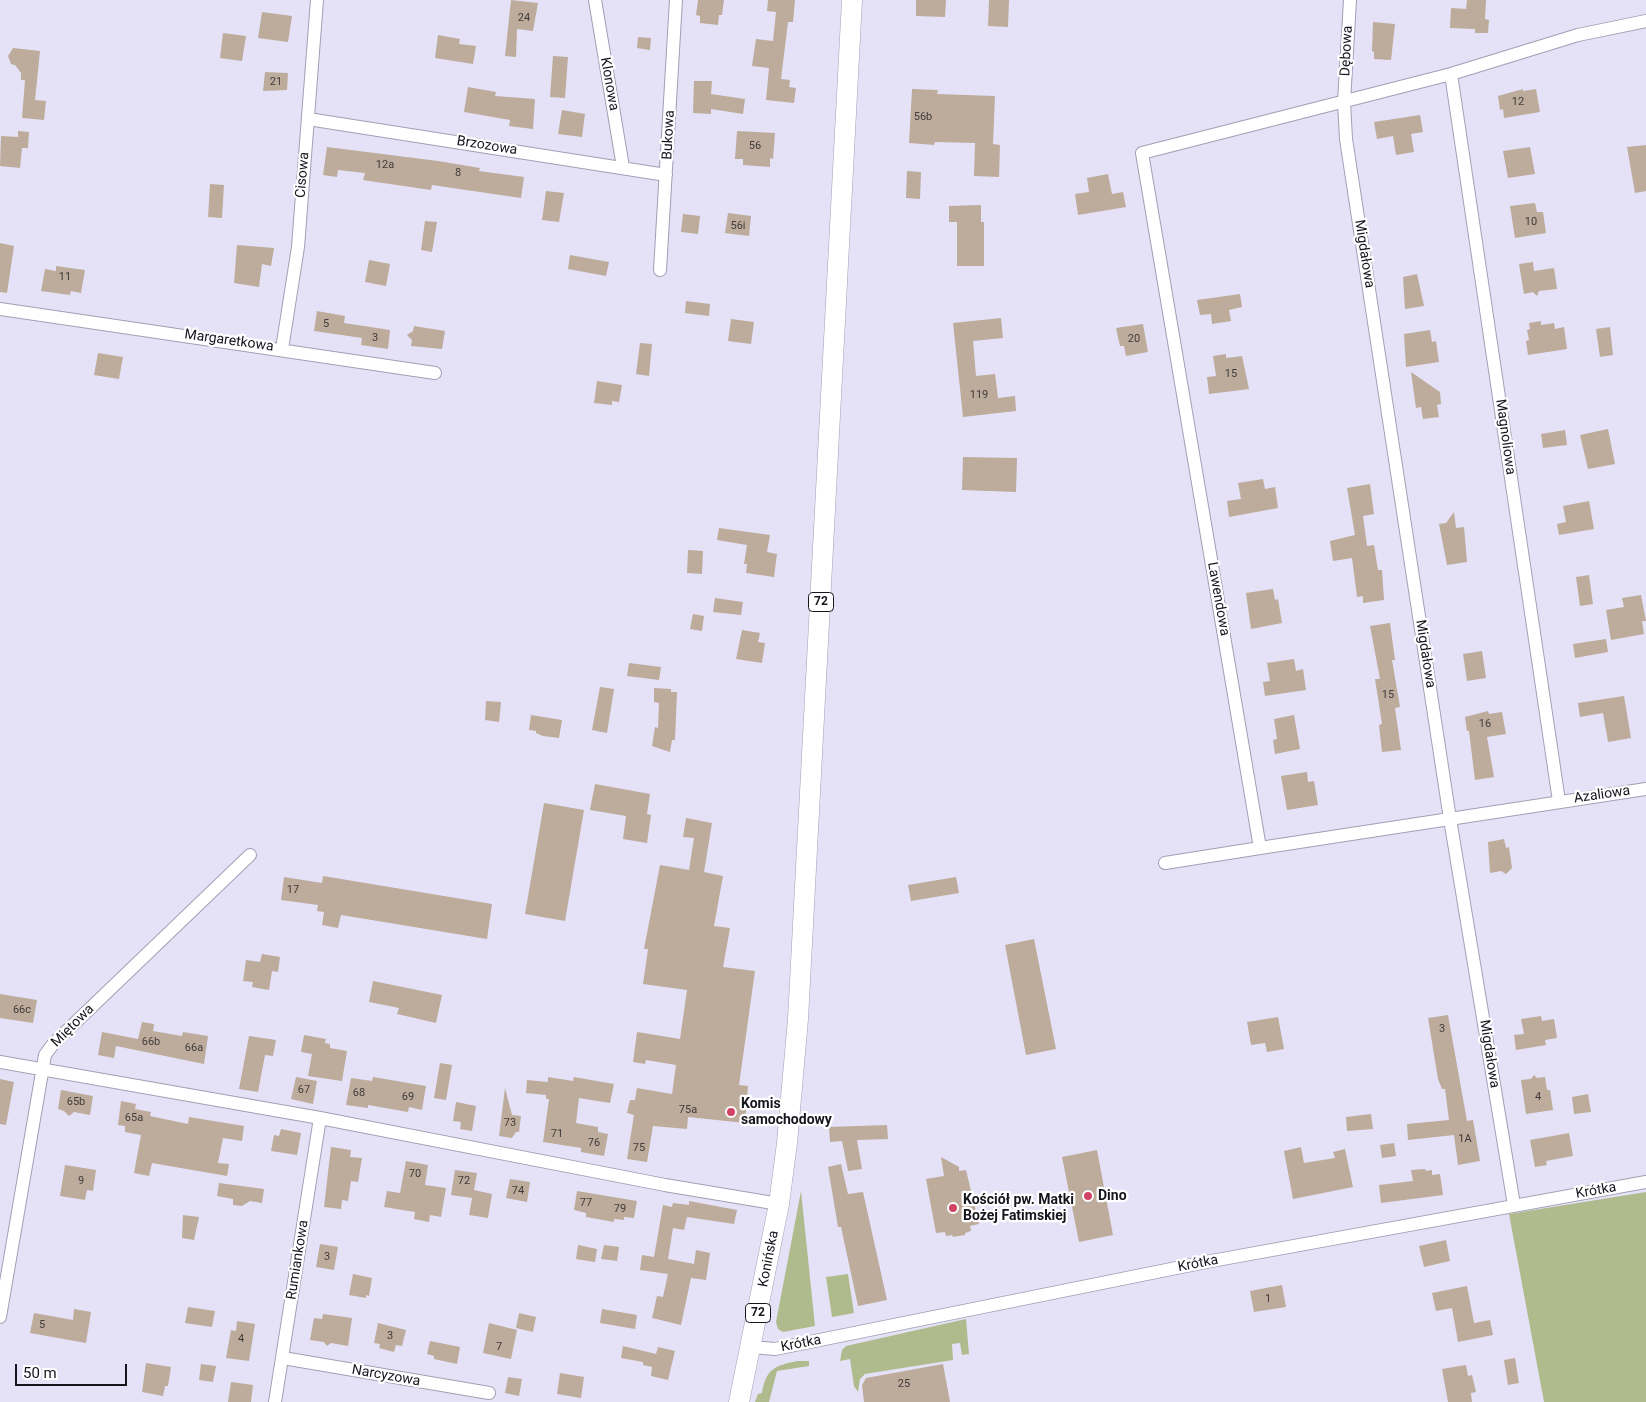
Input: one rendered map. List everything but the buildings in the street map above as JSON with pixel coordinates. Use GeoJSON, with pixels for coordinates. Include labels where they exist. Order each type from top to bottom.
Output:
{"type":"FeatureCollection","features":[{"type":"Feature","properties":{"kind":"main road","name":"72"},"geometry":{"type":"LineString","coordinates":[[779,1204],[792,1085],[805,906],[852,0]]}},
{"type":"Feature","properties":{"kind":"main road","name":"Konińska"},"geometry":{"type":"LineString","coordinates":[[739,1402],[779,1204]]}},
{"type":"Feature","properties":{"kind":"street","name":"Cisowa"},"geometry":{"type":"LineString","coordinates":[[282,349],[298,247],[317,0]]}},
{"type":"Feature","properties":{"kind":"street","name":"Klonowa"},"geometry":{"type":"LineString","coordinates":[[595,0],[623,167]]}},
{"type":"Feature","properties":{"kind":"street","name":"Bukowa"},"geometry":{"type":"LineString","coordinates":[[660,270],[676,0]]}},
{"type":"Feature","properties":{"kind":"street","name":"Dębowa"},"geometry":{"type":"LineString","coordinates":[[1344,102],[1350,0]]}},
{"type":"Feature","properties":{"kind":"street"},"geometry":{"type":"LineString","coordinates":[[1344,102],[1451,74],[1578,35],[1646,20]]}},
{"type":"Feature","properties":{"kind":"street","name":"Magnoliowa"},"geometry":{"type":"LineString","coordinates":[[1451,74],[1559,801]]}},
{"type":"Feature","properties":{"kind":"street","name":"Lawendowa"},"geometry":{"type":"LineString","coordinates":[[1260,848],[1142,153],[1344,102]]}},
{"type":"Feature","properties":{"kind":"street","name":"Migdałowa"},"geometry":{"type":"LineString","coordinates":[[1344,102],[1346,139],[1450,819],[1514,1205]]}},
{"type":"Feature","properties":{"kind":"street","name":"Brzozowa"},"geometry":{"type":"LineString","coordinates":[[308,119],[666,174]]}},
{"type":"Feature","properties":{"kind":"street","name":"Margaretkowa"},"geometry":{"type":"LineString","coordinates":[[0,308],[435,373]]}},
{"type":"Feature","properties":{"kind":"street","name":"Azaliowa"},"geometry":{"type":"LineString","coordinates":[[1450,819],[1646,789]]}},
{"type":"Feature","properties":{"kind":"street"},"geometry":{"type":"LineString","coordinates":[[1165,864],[1450,819]]}},
{"type":"Feature","properties":{"kind":"street","name":"Miętowa"},"geometry":{"type":"LineString","coordinates":[[0,1317],[45,1055],[53,1044],[250,855]]}},
{"type":"Feature","properties":{"kind":"street"},"geometry":{"type":"LineString","coordinates":[[0,1062],[320,1118],[665,1185],[779,1204]]}},
{"type":"Feature","properties":{"kind":"street","name":"Rumiankowa"},"geometry":{"type":"LineString","coordinates":[[275,1402],[320,1118]]}},
{"type":"Feature","properties":{"kind":"street","name":"Krótka"},"geometry":{"type":"LineString","coordinates":[[751,1347],[775,1349],[1206,1262],[1646,1182]]}},
{"type":"Feature","properties":{"kind":"street","name":"Narcyzowa"},"geometry":{"type":"LineString","coordinates":[[283,1358],[490,1393]]}},
{"type":"Feature","properties":{"kind":"green space"},"geometry":{"type":"Polygon","coordinates":[[[801,1191],[815,1326],[783,1332],[778,1329],[776,1322],[801,1191]]]}},
{"type":"Feature","properties":{"kind":"green space"},"geometry":{"type":"Polygon","coordinates":[[[1646,1192],[1646,1402],[1544,1402],[1509,1214],[1646,1192]]]}},
{"type":"Feature","properties":{"kind":"green space"},"geometry":{"type":"Polygon","coordinates":[[[848,1274],[854,1313],[832,1317],[826,1277],[848,1274]]]}},
{"type":"Feature","properties":{"kind":"green space"},"geometry":{"type":"Polygon","coordinates":[[[966,1319],[969,1354],[962,1355],[960,1343],[952,1344],[953,1360],[865,1374],[860,1379],[858,1392],[854,1386],[850,1359],[840,1361],[842,1350],[846,1346],[966,1319]]]}},
{"type":"Feature","properties":{"kind":"green space"},"geometry":{"type":"Polygon","coordinates":[[[797,1361],[809,1361],[809,1366],[777,1371],[769,1402],[755,1402],[758,1394],[762,1393],[766,1379],[772,1370],[797,1361]]]}},
{"type":"Feature","properties":{"kind":"place","name":"Komis samochodowy"},"geometry":{"type":"Point","coordinates":[731,1112]}},
{"type":"Feature","properties":{"kind":"place","name":"Dino"},"geometry":{"type":"Point","coordinates":[1088,1196]}},
{"type":"Feature","properties":{"kind":"place","name":"Kościół pw. Matki Bożej Fatimskiej"},"geometry":{"type":"Point","coordinates":[953,1208]}}]}
